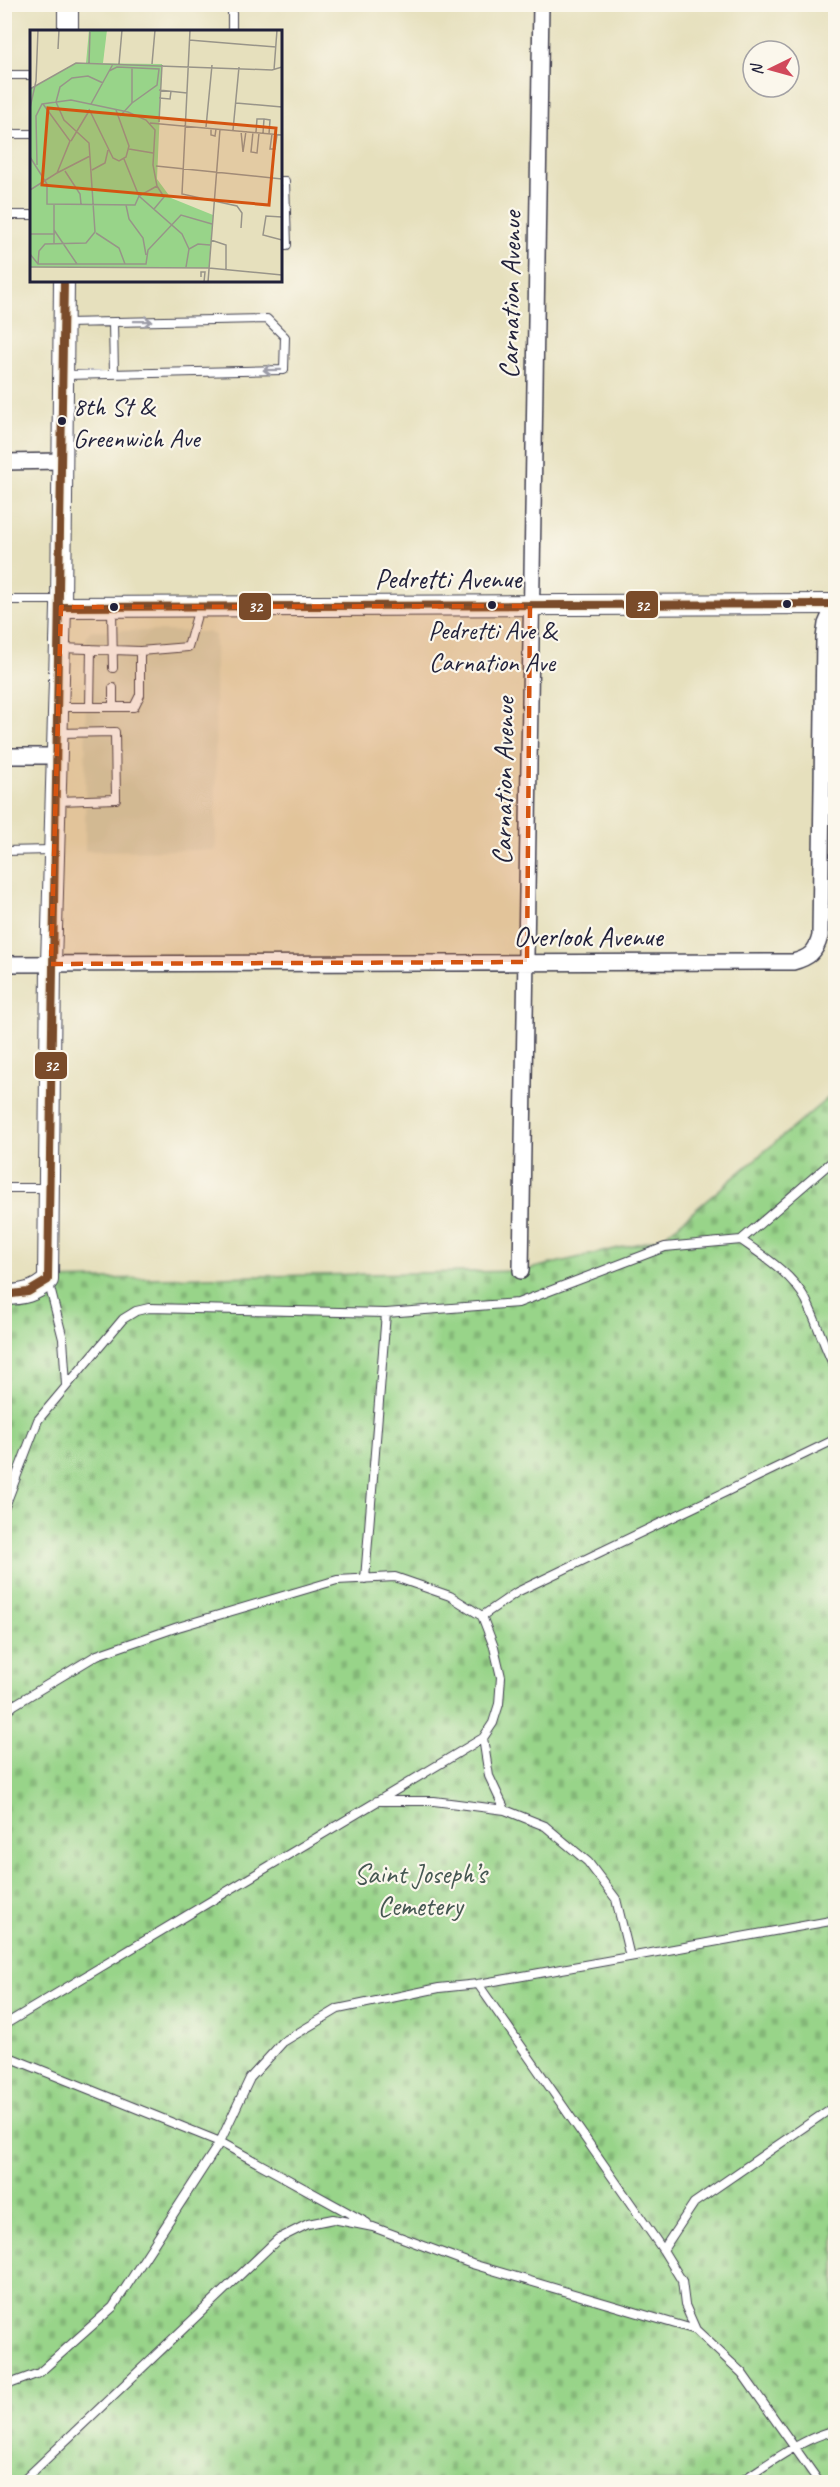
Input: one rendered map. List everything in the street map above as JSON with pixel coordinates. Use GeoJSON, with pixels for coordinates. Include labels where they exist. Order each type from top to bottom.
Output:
{"type":"FeatureCollection","features":[{"type":"Feature","properties":{"kind":"street"},"geometry":{"type":"LineString","coordinates":[[68,4],[68,30]]}},
{"type":"Feature","properties":{"kind":"street","name":"Carnation Avenue"},"geometry":{"type":"LineString","coordinates":[[521,1271],[540,4]]}},
{"type":"Feature","properties":{"kind":"street"},"geometry":{"type":"LineString","coordinates":[[4,1295],[26,1293],[40,1287],[48,1280],[51,964],[61,604],[64,282]]}},
{"type":"Feature","properties":{"kind":"street"},"geometry":{"type":"LineString","coordinates":[[4,462],[62,461]]}},
{"type":"Feature","properties":{"kind":"street","name":"Pedretti Avenue"},"geometry":{"type":"LineString","coordinates":[[61,604],[112,607],[199,607],[834,603]]}},
{"type":"Feature","properties":{"kind":"street","name":"Overlook Avenue"},"geometry":{"type":"LineString","coordinates":[[4,964],[793,962],[806,958],[813,953],[820,936],[824,638],[834,603]]}},
{"type":"Feature","properties":{"kind":"street"},"geometry":{"type":"LineString","coordinates":[[4,756],[58,756]]}},
{"type":"Feature","properties":{"kind":"lane"},"geometry":{"type":"LineString","coordinates":[[232,4],[232,30]]}},
{"type":"Feature","properties":{"kind":"lane"},"geometry":{"type":"LineString","coordinates":[[4,75],[30,75]]}},
{"type":"Feature","properties":{"kind":"lane"},"geometry":{"type":"LineString","coordinates":[[4,134],[30,134]]}},
{"type":"Feature","properties":{"kind":"lane"},"geometry":{"type":"LineString","coordinates":[[282,181],[285,181],[287,245],[282,244]]}},
{"type":"Feature","properties":{"kind":"lane"},"geometry":{"type":"LineString","coordinates":[[4,214],[30,215]]}},
{"type":"Feature","properties":{"kind":"lane"},"geometry":{"type":"LineString","coordinates":[[63,323],[267,319],[285,337],[284,370],[63,375]]}},
{"type":"Feature","properties":{"kind":"lane"},"geometry":{"type":"LineString","coordinates":[[113,323],[114,374]]}},
{"type":"Feature","properties":{"kind":"lane"},"geometry":{"type":"LineString","coordinates":[[4,600],[61,604]]}},
{"type":"Feature","properties":{"kind":"lane"},"geometry":{"type":"LineString","coordinates":[[112,607],[112,668]]}},
{"type":"Feature","properties":{"kind":"lane"},"geometry":{"type":"LineString","coordinates":[[60,648],[140,651],[188,647],[199,607]]}},
{"type":"Feature","properties":{"kind":"lane"},"geometry":{"type":"LineString","coordinates":[[90,707],[91,649]]}},
{"type":"Feature","properties":{"kind":"lane"},"geometry":{"type":"LineString","coordinates":[[58,707],[134,707],[140,695],[140,651]]}},
{"type":"Feature","properties":{"kind":"lane"},"geometry":{"type":"LineString","coordinates":[[113,688],[113,707]]}},
{"type":"Feature","properties":{"kind":"lane"},"geometry":{"type":"LineString","coordinates":[[56,801],[116,799],[116,732],[58,733]]}},
{"type":"Feature","properties":{"kind":"lane"},"geometry":{"type":"LineString","coordinates":[[4,851],[54,850]]}},
{"type":"Feature","properties":{"kind":"lane"},"geometry":{"type":"LineString","coordinates":[[4,1509],[38,1420],[123,1319],[136,1311],[149,1308],[386,1313],[519,1304],[665,1247],[741,1240],[836,1158]]}},
{"type":"Feature","properties":{"kind":"lane"},"geometry":{"type":"LineString","coordinates":[[4,1188],[49,1188]]}},
{"type":"Feature","properties":{"kind":"lane"},"geometry":{"type":"LineString","coordinates":[[741,1240],[786,1274],[806,1300],[823,1346],[836,1370]]}},
{"type":"Feature","properties":{"kind":"lane"},"geometry":{"type":"LineString","coordinates":[[48,1280],[63,1340],[66,1385]]}},
{"type":"Feature","properties":{"kind":"lane"},"geometry":{"type":"LineString","coordinates":[[365,1579],[386,1313]]}},
{"type":"Feature","properties":{"kind":"lane"},"geometry":{"type":"LineString","coordinates":[[482,1616],[517,1592],[836,1439]]}},
{"type":"Feature","properties":{"kind":"lane"},"geometry":{"type":"LineString","coordinates":[[4,1714],[14,1705],[96,1655],[178,1627],[337,1580],[395,1577],[450,1596],[482,1616],[494,1647],[501,1677],[499,1704],[493,1723],[483,1738],[4,2025]]}},
{"type":"Feature","properties":{"kind":"lane"},"geometry":{"type":"LineString","coordinates":[[4,1703],[14,1705]]}},
{"type":"Feature","properties":{"kind":"lane"},"geometry":{"type":"LineString","coordinates":[[483,1738],[489,1776],[505,1810]]}},
{"type":"Feature","properties":{"kind":"lane"},"geometry":{"type":"LineString","coordinates":[[375,1801],[434,1801],[505,1810],[545,1826],[588,1862],[616,1899],[630,1957]]}},
{"type":"Feature","properties":{"kind":"lane"},"geometry":{"type":"LineString","coordinates":[[4,2386],[39,2373],[113,2307],[220,2142],[250,2078],[283,2042],[338,2009],[439,1988],[478,1984],[836,1920]]}},
{"type":"Feature","properties":{"kind":"lane"},"geometry":{"type":"LineString","coordinates":[[478,1984],[663,2250],[682,2281],[685,2305],[696,2330],[742,2373],[819,2482]]}},
{"type":"Feature","properties":{"kind":"lane"},"geometry":{"type":"LineString","coordinates":[[4,2055],[220,2142],[373,2227],[472,2264],[696,2330]]}},
{"type":"Feature","properties":{"kind":"lane"},"geometry":{"type":"LineString","coordinates":[[663,2250],[694,2203],[836,2104]]}},
{"type":"Feature","properties":{"kind":"lane"},"geometry":{"type":"LineString","coordinates":[[22,2482],[278,2239],[308,2224],[333,2219],[373,2227]]}},
{"type":"Feature","properties":{"kind":"lane"},"geometry":{"type":"LineString","coordinates":[[740,2482],[795,2448],[828,2431],[836,2431]]}},
{"type":"Feature","properties":{"kind":"highlighted area"},"geometry":{"type":"Polygon","coordinates":[[[530,606],[527,962],[51,964],[61,607],[530,606]]]}},
{"type":"Feature","properties":{"kind":"shaded area"},"geometry":{"type":"Polygon","coordinates":[[[91,630],[207,632],[215,635],[216,850],[85,851],[86,636],[91,630]]]}},
{"type":"Feature","properties":{"kind":"green space","name":"Saint Joseph’s Cemetery"},"geometry":{"type":"Polygon","coordinates":[[[835,1092],[835,2482],[5,2482],[4,1295],[48,1280],[521,1271],[662,1238],[835,1092]]]}},
{"type":"Feature","properties":{"kind":"transit line","name":"32"},"geometry":{"type":"LineString","coordinates":[[4,1295],[28,1292],[48,1280],[64,282]]}},
{"type":"Feature","properties":{"kind":"transit line","name":"32"},"geometry":{"type":"LineString","coordinates":[[61,607],[836,604]]}},
{"type":"Feature","properties":{"kind":"place","name":"8th St & Greenwich Ave"},"geometry":{"type":"Point","coordinates":[62,421]}},
{"type":"Feature","properties":{"kind":"place","name":"Pedretti Ave & Carnation Ave"},"geometry":{"type":"Point","coordinates":[492,605]}}]}
